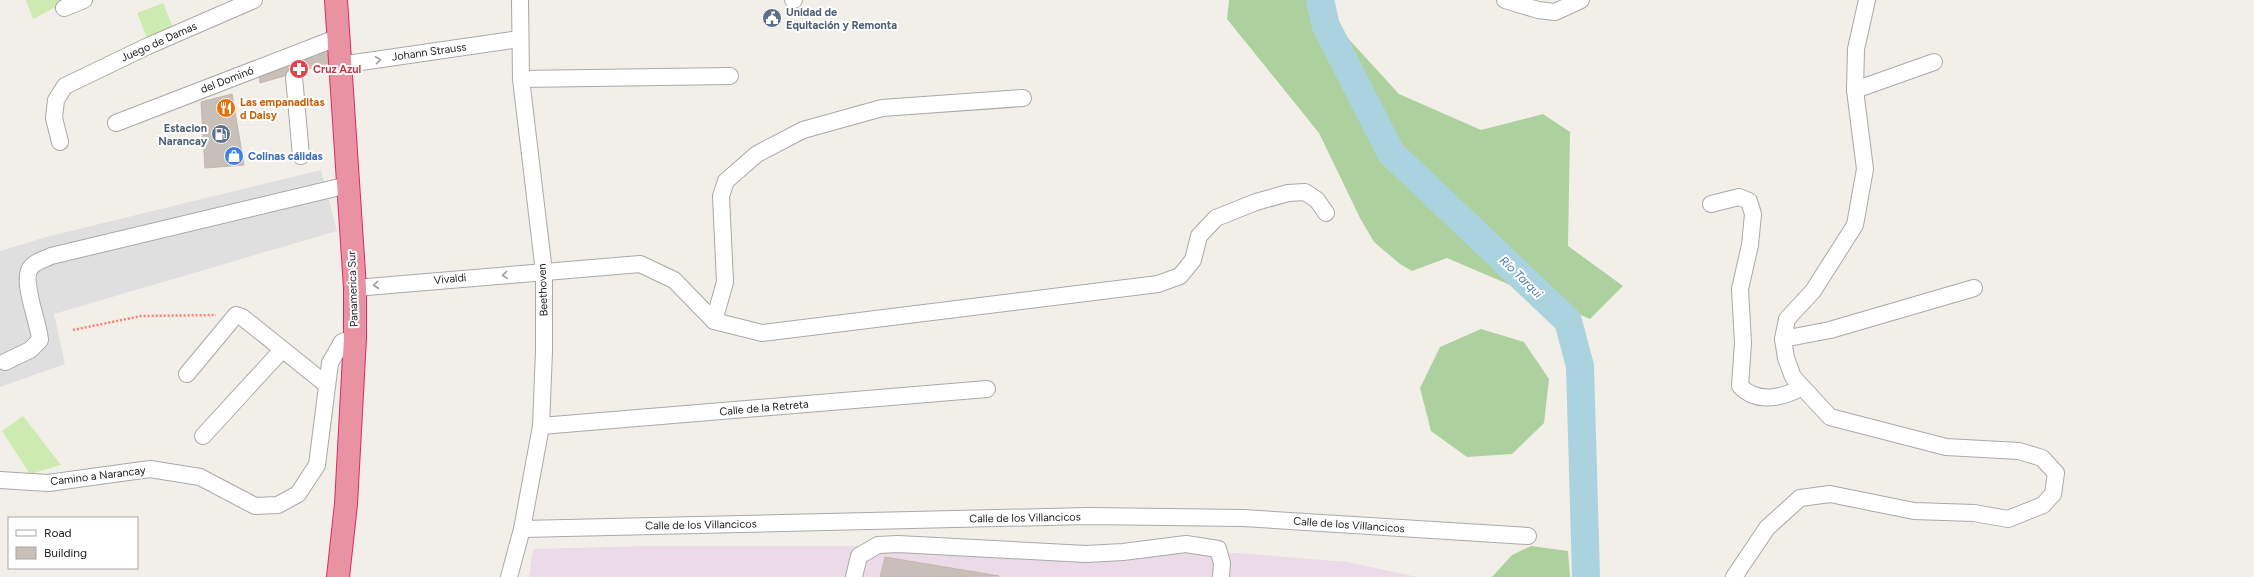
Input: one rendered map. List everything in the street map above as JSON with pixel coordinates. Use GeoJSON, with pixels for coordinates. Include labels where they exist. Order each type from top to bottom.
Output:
{"type":"FeatureCollection","features":[{"type":"Feature","properties":{"kind":"highway","name":"Panamerica Sur"},"geometry":{"type":"LineString","coordinates":[[336,0],[355,288],[355,338],[346,504],[338,577]]}},
{"type":"Feature","properties":{"kind":"street"},"geometry":{"type":"LineString","coordinates":[[64,8],[84,0]]}},
{"type":"Feature","properties":{"kind":"street","name":"Juego de Damas"},"geometry":{"type":"LineString","coordinates":[[60,142],[54,118],[56,100],[65,86],[148,46],[254,0]]}},
{"type":"Feature","properties":{"kind":"street","name":"Beethoven"},"geometry":{"type":"LineString","coordinates":[[509,577],[522,530],[541,426],[544,351],[544,272],[521,79],[519,39],[520,0]]}},
{"type":"Feature","properties":{"kind":"street"},"geometry":{"type":"LineString","coordinates":[[1505,0],[1538,10],[1555,12],[1581,0]]}},
{"type":"Feature","properties":{"kind":"street"},"geometry":{"type":"LineString","coordinates":[[1734,577],[1767,528],[1800,498],[1830,494],[1914,511],[1974,512],[2008,519],[2043,505],[2053,494],[2056,473],[2042,458],[2019,452],[1946,447],[1830,417],[1793,377],[1786,358],[1783,339],[1787,318],[1812,291],[1855,225],[1865,169],[1855,90],[1856,49],[1867,0]]}},
{"type":"Feature","properties":{"kind":"street","name":"del Dominó"},"geometry":{"type":"LineString","coordinates":[[116,123],[339,37]]}},
{"type":"Feature","properties":{"kind":"street","name":"Johann Strauss"},"geometry":{"type":"LineString","coordinates":[[340,65],[519,39]]}},
{"type":"Feature","properties":{"kind":"street"},"geometry":{"type":"LineString","coordinates":[[1855,90],[1934,62]]}},
{"type":"Feature","properties":{"kind":"street"},"geometry":{"type":"LineString","coordinates":[[521,79],[730,76]]}},
{"type":"Feature","properties":{"kind":"street"},"geometry":{"type":"LineString","coordinates":[[294,77],[301,156]]}},
{"type":"Feature","properties":{"kind":"street"},"geometry":{"type":"LineString","coordinates":[[1023,98],[882,108],[803,130],[757,154],[726,181],[721,196],[725,282],[714,321],[762,333],[1158,284],[1180,276],[1193,260],[1199,236],[1216,218],[1256,202],[1288,193],[1305,192],[1318,200],[1326,213]]}},
{"type":"Feature","properties":{"kind":"street"},"geometry":{"type":"LineString","coordinates":[[5,362],[30,350],[40,340],[39,328],[27,287],[26,276],[31,266],[51,256],[348,185]]}},
{"type":"Feature","properties":{"kind":"street"},"geometry":{"type":"LineString","coordinates":[[1712,204],[1739,197],[1748,201],[1753,214],[1750,245],[1740,289],[1743,343],[1740,386],[1747,393],[1763,398],[1786,396],[1802,388]]}},
{"type":"Feature","properties":{"kind":"street","name":"Vivaldi"},"geometry":{"type":"LineString","coordinates":[[355,288],[640,264],[674,280],[714,321]]}},
{"type":"Feature","properties":{"kind":"street"},"geometry":{"type":"LineString","coordinates":[[1783,339],[1830,330],[1974,288]]}},
{"type":"Feature","properties":{"kind":"street"},"geometry":{"type":"LineString","coordinates":[[187,374],[236,315],[242,317],[327,385]]}},
{"type":"Feature","properties":{"kind":"street","name":"Camino a Narancay"},"geometry":{"type":"LineString","coordinates":[[0,480],[48,483],[150,469],[200,477],[255,506],[278,505],[298,494],[317,465],[330,363],[336,349],[342,342],[355,338]]}},
{"type":"Feature","properties":{"kind":"street"},"geometry":{"type":"LineString","coordinates":[[202,436],[282,350]]}},
{"type":"Feature","properties":{"kind":"street","name":"Calle de la Retreta"},"geometry":{"type":"LineString","coordinates":[[541,426],[987,389]]}},
{"type":"Feature","properties":{"kind":"street","name":"Calle de los Villancicos"},"geometry":{"type":"LineString","coordinates":[[522,530],[1088,516],[1243,518],[1528,536]]}},
{"type":"Feature","properties":{"kind":"street"},"geometry":{"type":"LineString","coordinates":[[854,577],[859,556],[878,545],[906,545],[1086,554],[1123,552],[1186,544],[1218,549],[1222,563],[1221,577]]}},
{"type":"Feature","properties":{"kind":"path"},"geometry":{"type":"LineString","coordinates":[[73,330],[141,316],[236,315]]}},
{"type":"Feature","properties":{"kind":"shaded area"},"geometry":{"type":"Polygon","coordinates":[[[321,170],[337,231],[54,314],[65,364],[0,387],[0,251],[46,237],[321,170]]]}},
{"type":"Feature","properties":{"kind":"shaded area"},"geometry":{"type":"Polygon","coordinates":[[[648,546],[1032,546],[1237,553],[1347,562],[1417,577],[529,577],[533,549],[648,546]]]}},
{"type":"Feature","properties":{"kind":"green space"},"geometry":{"type":"Polygon","coordinates":[[[26,0],[62,0],[63,3],[33,19],[26,0]]]}},
{"type":"Feature","properties":{"kind":"green space"},"geometry":{"type":"Polygon","coordinates":[[[1229,0],[1313,0],[1317,15],[1345,35],[1399,94],[1481,130],[1543,114],[1570,132],[1568,246],[1623,286],[1590,319],[1447,258],[1412,271],[1400,264],[1374,242],[1360,218],[1319,133],[1227,19],[1229,0]]]}},
{"type":"Feature","properties":{"kind":"green space"},"geometry":{"type":"Polygon","coordinates":[[[163,3],[174,30],[148,40],[137,13],[163,3]]]}},
{"type":"Feature","properties":{"kind":"green space"},"geometry":{"type":"Polygon","coordinates":[[[1481,329],[1524,342],[1549,379],[1544,423],[1512,454],[1467,457],[1431,431],[1420,388],[1440,347],[1481,329]]]}},
{"type":"Feature","properties":{"kind":"green space"},"geometry":{"type":"Polygon","coordinates":[[[23,416],[61,465],[30,474],[2,431],[23,416]]]}},
{"type":"Feature","properties":{"kind":"green space"},"geometry":{"type":"Polygon","coordinates":[[[1531,546],[1568,551],[1570,577],[1492,577],[1512,555],[1531,546]]]}},
{"type":"Feature","properties":{"kind":"building"},"geometry":{"type":"Polygon","coordinates":[[[326,48],[329,63],[260,83],[259,73],[326,48]]]}},
{"type":"Feature","properties":{"kind":"building","name":"Estacion Narancay"},"geometry":{"type":"Polygon","coordinates":[[[232,94],[244,165],[205,168],[201,102],[232,94]]]}},
{"type":"Feature","properties":{"kind":"building"},"geometry":{"type":"Polygon","coordinates":[[[885,557],[999,576],[880,577],[885,557]]]}},
{"type":"Feature","properties":{"kind":"waterway","name":"Río Tarqui"},"geometry":{"type":"LineString","coordinates":[[1320,0],[1326,26],[1391,153],[1568,321],[1580,366],[1586,577]]}},
{"type":"Feature","properties":{"kind":"place","name":"Unidad de Equitación y Remonta"},"geometry":{"type":"Point","coordinates":[772,18]}},
{"type":"Feature","properties":{"kind":"place","name":"Cruz Azul"},"geometry":{"type":"Point","coordinates":[299,69]}},
{"type":"Feature","properties":{"kind":"place","name":"Las empanaditas d Daisy"},"geometry":{"type":"Point","coordinates":[226,108]}},
{"type":"Feature","properties":{"kind":"place","name":"Estacion Narancay"},"geometry":{"type":"Point","coordinates":[221,134]}},
{"type":"Feature","properties":{"kind":"place","name":"Colinas cálidas"},"geometry":{"type":"Point","coordinates":[234,156]}}]}
